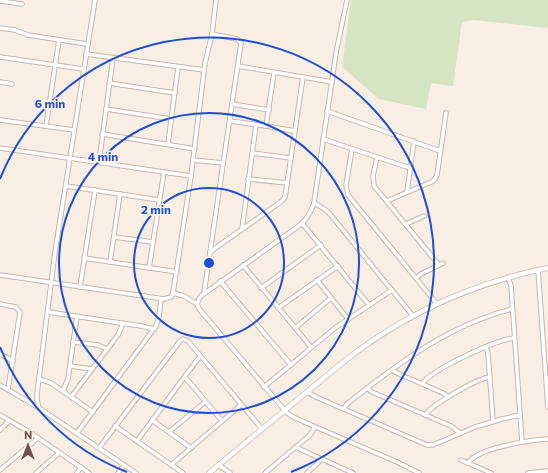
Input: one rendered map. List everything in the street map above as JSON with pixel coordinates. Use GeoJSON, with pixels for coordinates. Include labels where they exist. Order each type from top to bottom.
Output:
{"type":"FeatureCollection","features":[{"type":"Feature","properties":{"kind":"street"},"geometry":{"type":"LineString","coordinates":[[40,408],[36,397],[94,0]]}},
{"type":"Feature","properties":{"kind":"street"},"geometry":{"type":"LineString","coordinates":[[0,276],[161,299],[169,298],[173,293],[195,149],[204,70],[212,34],[216,0]]}},
{"type":"Feature","properties":{"kind":"street"},"geometry":{"type":"LineString","coordinates":[[197,304],[199,297],[204,293],[302,223],[310,214],[314,203],[337,47],[347,0]]}},
{"type":"Feature","properties":{"kind":"street"},"geometry":{"type":"LineString","coordinates":[[0,1],[22,4]]}},
{"type":"Feature","properties":{"kind":"street"},"geometry":{"type":"LineString","coordinates":[[0,28],[15,30],[28,35],[87,44]]}},
{"type":"Feature","properties":{"kind":"street"},"geometry":{"type":"LineString","coordinates":[[204,293],[238,66],[240,42],[232,38],[212,34]]}},
{"type":"Feature","properties":{"kind":"street"},"geometry":{"type":"LineString","coordinates":[[46,126],[59,40]]}},
{"type":"Feature","properties":{"kind":"street"},"geometry":{"type":"LineString","coordinates":[[86,54],[204,70]]}},
{"type":"Feature","properties":{"kind":"street"},"geometry":{"type":"LineString","coordinates":[[0,57],[83,69]]}},
{"type":"Feature","properties":{"kind":"street"},"geometry":{"type":"LineString","coordinates":[[99,162],[113,58]]}},
{"type":"Feature","properties":{"kind":"street"},"geometry":{"type":"LineString","coordinates":[[238,66],[332,82]]}},
{"type":"Feature","properties":{"kind":"street"},"geometry":{"type":"LineString","coordinates":[[168,144],[178,67]]}},
{"type":"Feature","properties":{"kind":"street"},"geometry":{"type":"LineString","coordinates":[[266,126],[274,73]]}},
{"type":"Feature","properties":{"kind":"street"},"geometry":{"type":"LineString","coordinates":[[210,252],[282,201],[284,198],[303,77]]}},
{"type":"Feature","properties":{"kind":"street"},"geometry":{"type":"LineString","coordinates":[[0,82],[12,84]]}},
{"type":"Feature","properties":{"kind":"street"},"geometry":{"type":"LineString","coordinates":[[109,83],[175,92]]}},
{"type":"Feature","properties":{"kind":"street"},"geometry":{"type":"LineString","coordinates":[[232,104],[269,110]]}},
{"type":"Feature","properties":{"kind":"street"},"geometry":{"type":"LineString","coordinates":[[106,109],[171,119]]}},
{"type":"Feature","properties":{"kind":"street"},"geometry":{"type":"LineString","coordinates":[[327,111],[440,151]]}},
{"type":"Feature","properties":{"kind":"street"},"geometry":{"type":"LineString","coordinates":[[387,201],[435,179],[437,175],[446,113]]}},
{"type":"Feature","properties":{"kind":"street"},"geometry":{"type":"LineString","coordinates":[[0,120],[74,130]]}},
{"type":"Feature","properties":{"kind":"street"},"geometry":{"type":"LineString","coordinates":[[230,121],[295,131]]}},
{"type":"Feature","properties":{"kind":"street"},"geometry":{"type":"LineString","coordinates":[[242,229],[256,125]]}},
{"type":"Feature","properties":{"kind":"street"},"geometry":{"type":"LineString","coordinates":[[102,134],[195,149]]}},
{"type":"Feature","properties":{"kind":"street"},"geometry":{"type":"LineString","coordinates":[[323,139],[410,168]]}},
{"type":"Feature","properties":{"kind":"street"},"geometry":{"type":"LineString","coordinates":[[407,192],[414,141]]}},
{"type":"Feature","properties":{"kind":"street"},"geometry":{"type":"LineString","coordinates":[[0,148],[191,176]]}},
{"type":"Feature","properties":{"kind":"street"},"geometry":{"type":"LineString","coordinates":[[352,148],[346,186],[347,194],[437,304]]}},
{"type":"Feature","properties":{"kind":"street"},"geometry":{"type":"LineString","coordinates":[[252,153],[291,158]]}},
{"type":"Feature","properties":{"kind":"street"},"geometry":{"type":"LineString","coordinates":[[377,157],[373,183],[441,264],[416,278]]}},
{"type":"Feature","properties":{"kind":"street"},"geometry":{"type":"LineString","coordinates":[[193,160],[223,163]]}},
{"type":"Feature","properties":{"kind":"street"},"geometry":{"type":"LineString","coordinates":[[149,268],[164,172]]}},
{"type":"Feature","properties":{"kind":"street"},"geometry":{"type":"LineString","coordinates":[[248,179],[287,183]]}},
{"type":"Feature","properties":{"kind":"street"},"geometry":{"type":"LineString","coordinates":[[66,186],[159,200]]}},
{"type":"Feature","properties":{"kind":"street"},"geometry":{"type":"LineString","coordinates":[[80,287],[95,190]]}},
{"type":"Feature","properties":{"kind":"street"},"geometry":{"type":"LineString","coordinates":[[110,262],[120,194]]}},
{"type":"Feature","properties":{"kind":"street"},"geometry":{"type":"LineString","coordinates":[[314,203],[329,213],[413,316]]}},
{"type":"Feature","properties":{"kind":"street"},"geometry":{"type":"LineString","coordinates":[[406,224],[424,216]]}},
{"type":"Feature","properties":{"kind":"street"},"geometry":{"type":"LineString","coordinates":[[302,223],[369,305]]}},
{"type":"Feature","properties":{"kind":"street"},"geometry":{"type":"LineString","coordinates":[[114,237],[153,242]]}},
{"type":"Feature","properties":{"kind":"street"},"geometry":{"type":"LineString","coordinates":[[262,288],[321,245]]}},
{"type":"Feature","properties":{"kind":"street"},"geometry":{"type":"LineString","coordinates":[[84,258],[176,272]]}},
{"type":"Feature","properties":{"kind":"street"},"geometry":{"type":"LineString","coordinates":[[243,265],[311,347]]}},
{"type":"Feature","properties":{"kind":"street"},"geometry":{"type":"LineString","coordinates":[[278,308],[338,266]]}},
{"type":"Feature","properties":{"kind":"street"},"geometry":{"type":"LineString","coordinates":[[209,473],[363,347],[413,316],[475,288],[508,277],[548,268]]}},
{"type":"Feature","properties":{"kind":"street"},"geometry":{"type":"LineString","coordinates":[[538,270],[548,407]]}},
{"type":"Feature","properties":{"kind":"street"},"geometry":{"type":"LineString","coordinates":[[508,277],[511,286],[522,442]]}},
{"type":"Feature","properties":{"kind":"street"},"geometry":{"type":"LineString","coordinates":[[317,280],[348,319]]}},
{"type":"Feature","properties":{"kind":"street"},"geometry":{"type":"LineString","coordinates":[[220,281],[291,365]]}},
{"type":"Feature","properties":{"kind":"street"},"geometry":{"type":"LineString","coordinates":[[264,387],[311,347],[348,319],[392,290]]}},
{"type":"Feature","properties":{"kind":"street"},"geometry":{"type":"LineString","coordinates":[[173,293],[189,299],[197,304],[200,310],[284,411],[293,417],[419,473]]}},
{"type":"Feature","properties":{"kind":"street"},"geometry":{"type":"LineString","coordinates":[[295,328],[331,298]]}},
{"type":"Feature","properties":{"kind":"street"},"geometry":{"type":"LineString","coordinates":[[77,433],[154,330],[159,320],[161,299]]}},
{"type":"Feature","properties":{"kind":"street"},"geometry":{"type":"LineString","coordinates":[[0,304],[16,307],[20,312],[8,389]]}},
{"type":"Feature","properties":{"kind":"street"},"geometry":{"type":"LineString","coordinates":[[344,410],[347,404],[367,388],[418,352],[449,334],[479,320],[512,310]]}},
{"type":"Feature","properties":{"kind":"street"},"geometry":{"type":"LineString","coordinates":[[48,312],[144,326],[154,330]]}},
{"type":"Feature","properties":{"kind":"street"},"geometry":{"type":"LineString","coordinates":[[63,391],[67,382],[70,366],[77,316]]}},
{"type":"Feature","properties":{"kind":"street"},"geometry":{"type":"LineString","coordinates":[[71,396],[107,349],[119,332],[123,323]]}},
{"type":"Feature","properties":{"kind":"street"},"geometry":{"type":"LineString","coordinates":[[422,384],[427,378],[440,370],[486,347],[514,338]]}},
{"type":"Feature","properties":{"kind":"street"},"geometry":{"type":"LineString","coordinates":[[99,448],[183,339],[187,340],[262,429]]}},
{"type":"Feature","properties":{"kind":"street"},"geometry":{"type":"LineString","coordinates":[[73,342],[98,345],[107,349]]}},
{"type":"Feature","properties":{"kind":"street"},"geometry":{"type":"LineString","coordinates":[[486,347],[488,354],[493,421]]}},
{"type":"Feature","properties":{"kind":"street"},"geometry":{"type":"LineString","coordinates":[[0,354],[13,361]]}},
{"type":"Feature","properties":{"kind":"street"},"geometry":{"type":"LineString","coordinates":[[137,441],[200,356]]}},
{"type":"Feature","properties":{"kind":"street"},"geometry":{"type":"LineString","coordinates":[[70,366],[92,369]]}},
{"type":"Feature","properties":{"kind":"street"},"geometry":{"type":"LineString","coordinates":[[392,370],[448,397]]}},
{"type":"Feature","properties":{"kind":"street"},"geometry":{"type":"LineString","coordinates":[[185,377],[222,421]]}},
{"type":"Feature","properties":{"kind":"street"},"geometry":{"type":"LineString","coordinates":[[425,415],[430,409],[448,397],[480,380],[490,377]]}},
{"type":"Feature","properties":{"kind":"street"},"geometry":{"type":"LineString","coordinates":[[39,379],[49,381],[93,412]]}},
{"type":"Feature","properties":{"kind":"street"},"geometry":{"type":"LineString","coordinates":[[0,385],[40,408],[136,473]]}},
{"type":"Feature","properties":{"kind":"street"},"geometry":{"type":"LineString","coordinates":[[367,388],[451,426],[460,433]]}},
{"type":"Feature","properties":{"kind":"street"},"geometry":{"type":"LineString","coordinates":[[307,392],[344,410],[427,445],[433,445],[493,421],[520,415]]}},
{"type":"Feature","properties":{"kind":"street"},"geometry":{"type":"LineString","coordinates":[[169,432],[205,402]]}},
{"type":"Feature","properties":{"kind":"street"},"geometry":{"type":"LineString","coordinates":[[171,465],[241,405]]}},
{"type":"Feature","properties":{"kind":"street"},"geometry":{"type":"LineString","coordinates":[[0,415],[38,438],[89,473]]}},
{"type":"Feature","properties":{"kind":"street"},"geometry":{"type":"LineString","coordinates":[[0,430],[9,420]]}},
{"type":"Feature","properties":{"kind":"street"},"geometry":{"type":"LineString","coordinates":[[152,420],[191,448]]}},
{"type":"Feature","properties":{"kind":"street"},"geometry":{"type":"LineString","coordinates":[[115,426],[183,473]]}},
{"type":"Feature","properties":{"kind":"street"},"geometry":{"type":"LineString","coordinates":[[264,473],[312,434],[315,427]]}},
{"type":"Feature","properties":{"kind":"street"},"geometry":{"type":"LineString","coordinates":[[0,470],[38,438]]}},
{"type":"Feature","properties":{"kind":"street"},"geometry":{"type":"LineString","coordinates":[[468,463],[473,457],[485,452],[522,442],[548,439]]}},
{"type":"Feature","properties":{"kind":"street"},"geometry":{"type":"LineString","coordinates":[[296,447],[345,471],[353,473]]}},
{"type":"Feature","properties":{"kind":"street"},"geometry":{"type":"LineString","coordinates":[[36,473],[59,453]]}},
{"type":"Feature","properties":{"kind":"street"},"geometry":{"type":"LineString","coordinates":[[307,473],[315,467],[321,459]]}},
{"type":"Feature","properties":{"kind":"street"},"geometry":{"type":"LineString","coordinates":[[461,460],[491,473]]}},
{"type":"Feature","properties":{"kind":"street"},"geometry":{"type":"LineString","coordinates":[[118,473],[124,464]]}},
{"type":"Feature","properties":{"kind":"street"},"geometry":{"type":"LineString","coordinates":[[219,465],[230,473]]}},
{"type":"Feature","properties":{"kind":"street"},"geometry":{"type":"LineString","coordinates":[[77,473],[80,467]]}},
{"type":"Feature","properties":{"kind":"street"},"geometry":{"type":"LineString","coordinates":[[528,473],[548,471]]}},
{"type":"Feature","properties":{"kind":"green space"},"geometry":{"type":"Polygon","coordinates":[[[351,0],[548,0],[548,28],[474,20],[462,22],[453,86],[431,83],[426,109],[379,99],[342,67],[351,0]]]}}]}
